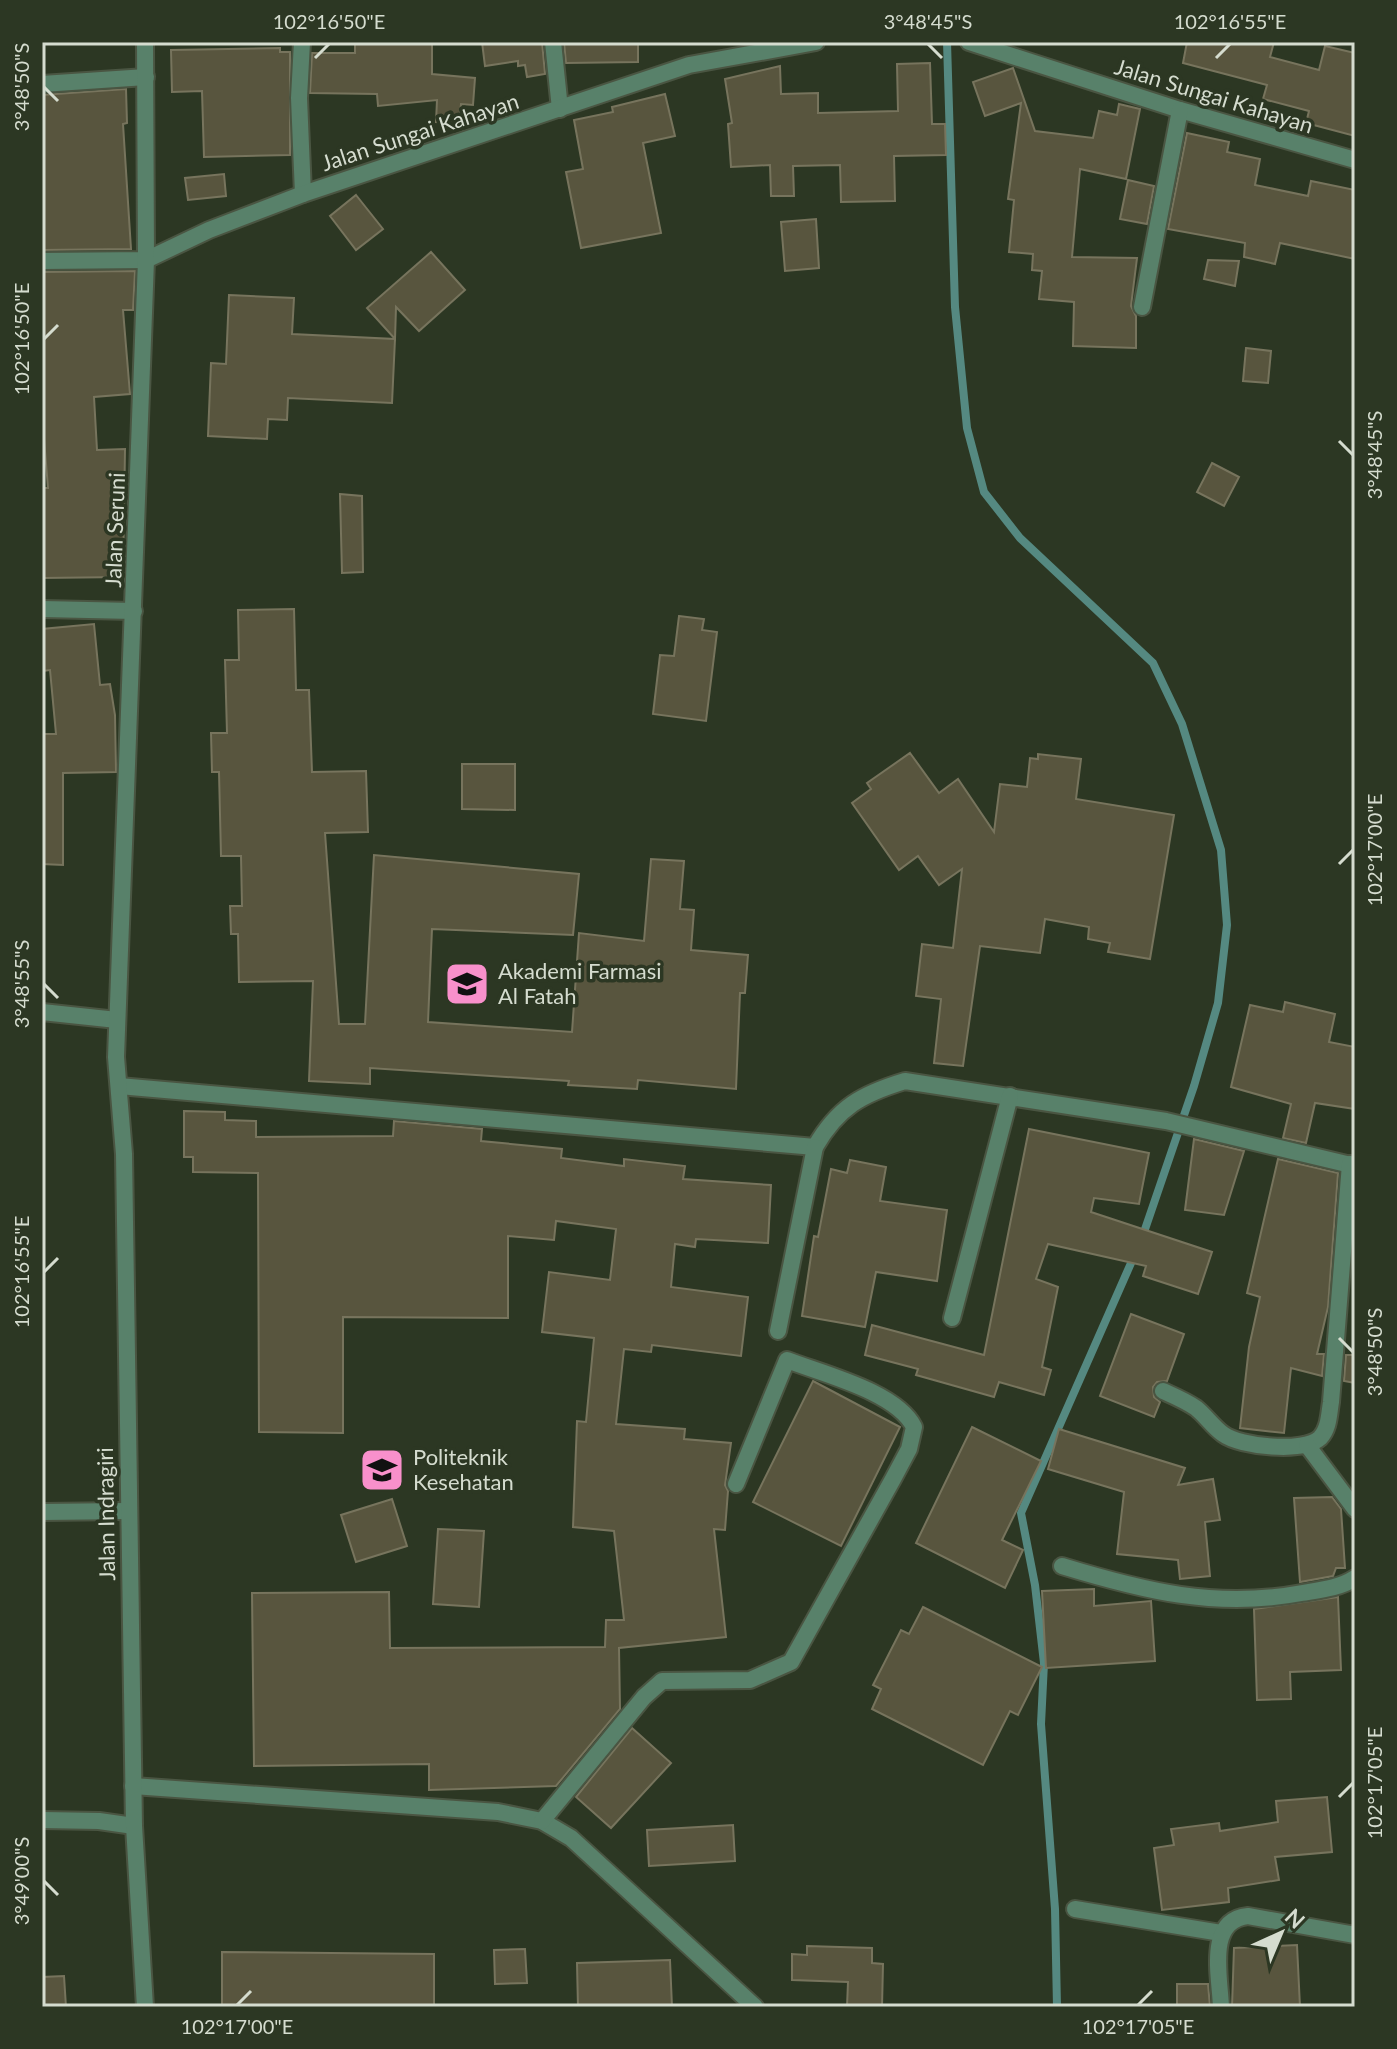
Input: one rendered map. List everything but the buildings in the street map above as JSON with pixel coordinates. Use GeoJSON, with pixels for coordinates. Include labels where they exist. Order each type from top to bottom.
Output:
{"type":"FeatureCollection","features":[{"type":"Feature","properties":{"kind":"street","name":"Jalan Seruni"},"geometry":{"type":"LineString","coordinates":[[117,1020],[146,260],[145,42]]}},
{"type":"Feature","properties":{"kind":"street"},"geometry":{"type":"LineString","coordinates":[[302,42],[299,98],[303,194]]}},
{"type":"Feature","properties":{"kind":"street"},"geometry":{"type":"LineString","coordinates":[[553,42],[560,109]]}},
{"type":"Feature","properties":{"kind":"street","name":"Jalan Sungai Kahayan"},"geometry":{"type":"LineString","coordinates":[[42,261],[146,260],[209,230],[303,194],[689,65],[761,46],[816,42]]}},
{"type":"Feature","properties":{"kind":"street","name":"Jalan Sungai Kahayan"},"geometry":{"type":"LineString","coordinates":[[969,42],[1180,110],[1355,160]]}},
{"type":"Feature","properties":{"kind":"street"},"geometry":{"type":"LineString","coordinates":[[42,84],[146,77]]}},
{"type":"Feature","properties":{"kind":"street"},"geometry":{"type":"LineString","coordinates":[[1142,307],[1180,110]]}},
{"type":"Feature","properties":{"kind":"street"},"geometry":{"type":"LineString","coordinates":[[42,609],[134,611]]}},
{"type":"Feature","properties":{"kind":"street"},"geometry":{"type":"LineString","coordinates":[[42,1012],[117,1020]]}},
{"type":"Feature","properties":{"kind":"street","name":"Jalan Indragiri"},"geometry":{"type":"LineString","coordinates":[[117,1020],[124,1154],[134,1826],[145,2007]]}},
{"type":"Feature","properties":{"kind":"street"},"geometry":{"type":"LineString","coordinates":[[778,1331],[815,1147],[828,1125],[863,1094],[905,1081],[1166,1121],[1352,1165],[1331,1402],[1328,1425],[1320,1438],[1307,1445],[1276,1447],[1234,1440],[1197,1409],[1163,1391]]}},
{"type":"Feature","properties":{"kind":"street"},"geometry":{"type":"LineString","coordinates":[[119,1086],[815,1147]]}},
{"type":"Feature","properties":{"kind":"street"},"geometry":{"type":"LineString","coordinates":[[952,1318],[1010,1096]]}},
{"type":"Feature","properties":{"kind":"street"},"geometry":{"type":"LineString","coordinates":[[542,1821],[644,1697],[662,1681],[750,1680],[791,1662],[909,1449],[914,1427],[908,1414],[884,1398],[787,1360],[736,1484]]}},
{"type":"Feature","properties":{"kind":"street"},"geometry":{"type":"LineString","coordinates":[[1307,1445],[1355,1509]]}},
{"type":"Feature","properties":{"kind":"street"},"geometry":{"type":"LineString","coordinates":[[42,1512],[127,1511]]}},
{"type":"Feature","properties":{"kind":"street"},"geometry":{"type":"LineString","coordinates":[[1062,1566],[1118,1584],[1194,1598],[1288,1596],[1327,1589],[1355,1578]]}},
{"type":"Feature","properties":{"kind":"street"},"geometry":{"type":"LineString","coordinates":[[133,1786],[498,1812],[542,1821],[571,1838],[755,2007]]}},
{"type":"Feature","properties":{"kind":"street"},"geometry":{"type":"LineString","coordinates":[[42,1820],[99,1821],[134,1826]]}},
{"type":"Feature","properties":{"kind":"street"},"geometry":{"type":"LineString","coordinates":[[1075,1909],[1221,1933]]}},
{"type":"Feature","properties":{"kind":"street"},"geometry":{"type":"LineString","coordinates":[[1221,2007],[1221,1933],[1235,1918],[1248,1916],[1355,1935]]}},
{"type":"Feature","properties":{"kind":"waterway"},"geometry":{"type":"LineString","coordinates":[[947,42],[955,307],[967,428],[984,492],[1020,538],[1153,663],[1182,724],[1221,850],[1227,925],[1218,1003],[1194,1086],[1142,1238]]}},
{"type":"Feature","properties":{"kind":"waterway"},"geometry":{"type":"LineString","coordinates":[[1057,2007],[1055,1909],[1041,1724],[1044,1663],[1035,1585],[1021,1513],[1135,1254]]}},
{"type":"Feature","properties":{"kind":"place","name":"Akademi Farmasi Al Fatah"},"geometry":{"type":"Point","coordinates":[467,984]}},
{"type":"Feature","properties":{"kind":"place","name":"Politeknik Kesehatan"},"geometry":{"type":"Point","coordinates":[382,1470]}}]}
